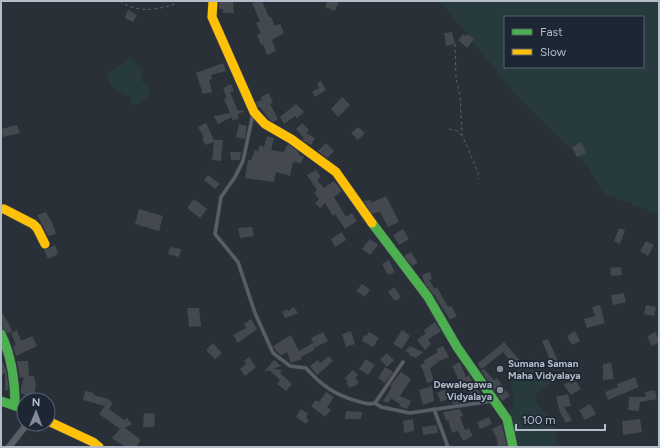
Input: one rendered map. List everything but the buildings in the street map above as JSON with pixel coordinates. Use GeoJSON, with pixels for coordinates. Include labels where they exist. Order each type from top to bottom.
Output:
{"type":"FeatureCollection","features":[{"type":"Feature","properties":{"kind":"main road"},"geometry":{"type":"LineString","coordinates":[[213,1],[212,17],[254,112],[265,124],[291,139],[336,172],[381,237],[428,297],[457,347],[507,419],[513,447]]}},
{"type":"Feature","properties":{"kind":"main road"},"geometry":{"type":"LineString","coordinates":[[1,209],[4,209],[33,224],[37,228],[45,244]]}},
{"type":"Feature","properties":{"kind":"main road"},"geometry":{"type":"LineString","coordinates":[[1,334],[7,345],[11,362],[15,405],[1,401]]}},
{"type":"Feature","properties":{"kind":"main road"},"geometry":{"type":"LineString","coordinates":[[56,424],[94,442],[99,447]]}},
{"type":"Feature","properties":{"kind":"street"},"geometry":{"type":"LineString","coordinates":[[9,447],[21,432]]}},
{"type":"Feature","properties":{"kind":"lane"},"geometry":{"type":"LineString","coordinates":[[254,112],[243,161],[235,177],[221,196],[215,234],[238,262],[255,313],[273,353],[290,366],[306,368],[321,384],[344,398],[369,405],[375,403],[402,362]]}},
{"type":"Feature","properties":{"kind":"lane"},"geometry":{"type":"LineString","coordinates":[[375,403],[381,407],[410,413],[494,400]]}},
{"type":"Feature","properties":{"kind":"lane"},"geometry":{"type":"LineString","coordinates":[[434,409],[448,447]]}},
{"type":"Feature","properties":{"kind":"path"},"geometry":{"type":"LineString","coordinates":[[120,1],[130,7],[152,10],[172,5],[175,1]]}},
{"type":"Feature","properties":{"kind":"path"},"geometry":{"type":"LineString","coordinates":[[455,44],[456,78],[460,95],[462,135],[478,172],[479,179]]}},
{"type":"Feature","properties":{"kind":"path"},"geometry":{"type":"LineString","coordinates":[[449,129],[457,131],[462,135]]}},
{"type":"Feature","properties":{"kind":"green space"},"geometry":{"type":"Polygon","coordinates":[[[440,1],[659,1],[659,214],[604,194],[587,165],[515,94],[440,1]]]}},
{"type":"Feature","properties":{"kind":"green space"},"geometry":{"type":"Polygon","coordinates":[[[128,59],[133,60],[143,73],[140,80],[149,86],[149,97],[133,106],[130,97],[112,87],[107,77],[109,73],[128,59]]]}},
{"type":"Feature","properties":{"kind":"green space"},"geometry":{"type":"Polygon","coordinates":[[[535,359],[552,378],[551,384],[537,392],[536,397],[539,406],[555,422],[557,434],[555,447],[515,447],[509,410],[513,404],[511,379],[518,367],[535,359]]]}},
{"type":"Feature","properties":{"kind":"traffic: fast"},"geometry":{"type":"LineString","coordinates":[[372,223],[428,297],[457,347],[507,419],[513,447]]}},
{"type":"Feature","properties":{"kind":"traffic: fast"},"geometry":{"type":"LineString","coordinates":[[1,334],[8,351],[12,369],[15,405]]}},
{"type":"Feature","properties":{"kind":"traffic: fast"},"geometry":{"type":"LineString","coordinates":[[1,401],[16,406]]}},
{"type":"Feature","properties":{"kind":"traffic: slow"},"geometry":{"type":"LineString","coordinates":[[213,1],[212,17],[254,112],[265,124],[291,139],[336,172],[372,223]]}},
{"type":"Feature","properties":{"kind":"traffic: slow"},"geometry":{"type":"LineString","coordinates":[[1,209],[4,209],[33,224],[37,228],[45,244]]}},
{"type":"Feature","properties":{"kind":"traffic: slow"},"geometry":{"type":"LineString","coordinates":[[56,425],[93,442],[99,447]]}},
{"type":"Feature","properties":{"kind":"place","name":"Sumana Saman Maha Vidyalaya"},"geometry":{"type":"Point","coordinates":[500,369]}},
{"type":"Feature","properties":{"kind":"place","name":"Dewalegawa Vidyalaya"},"geometry":{"type":"Point","coordinates":[500,390]}}]}
